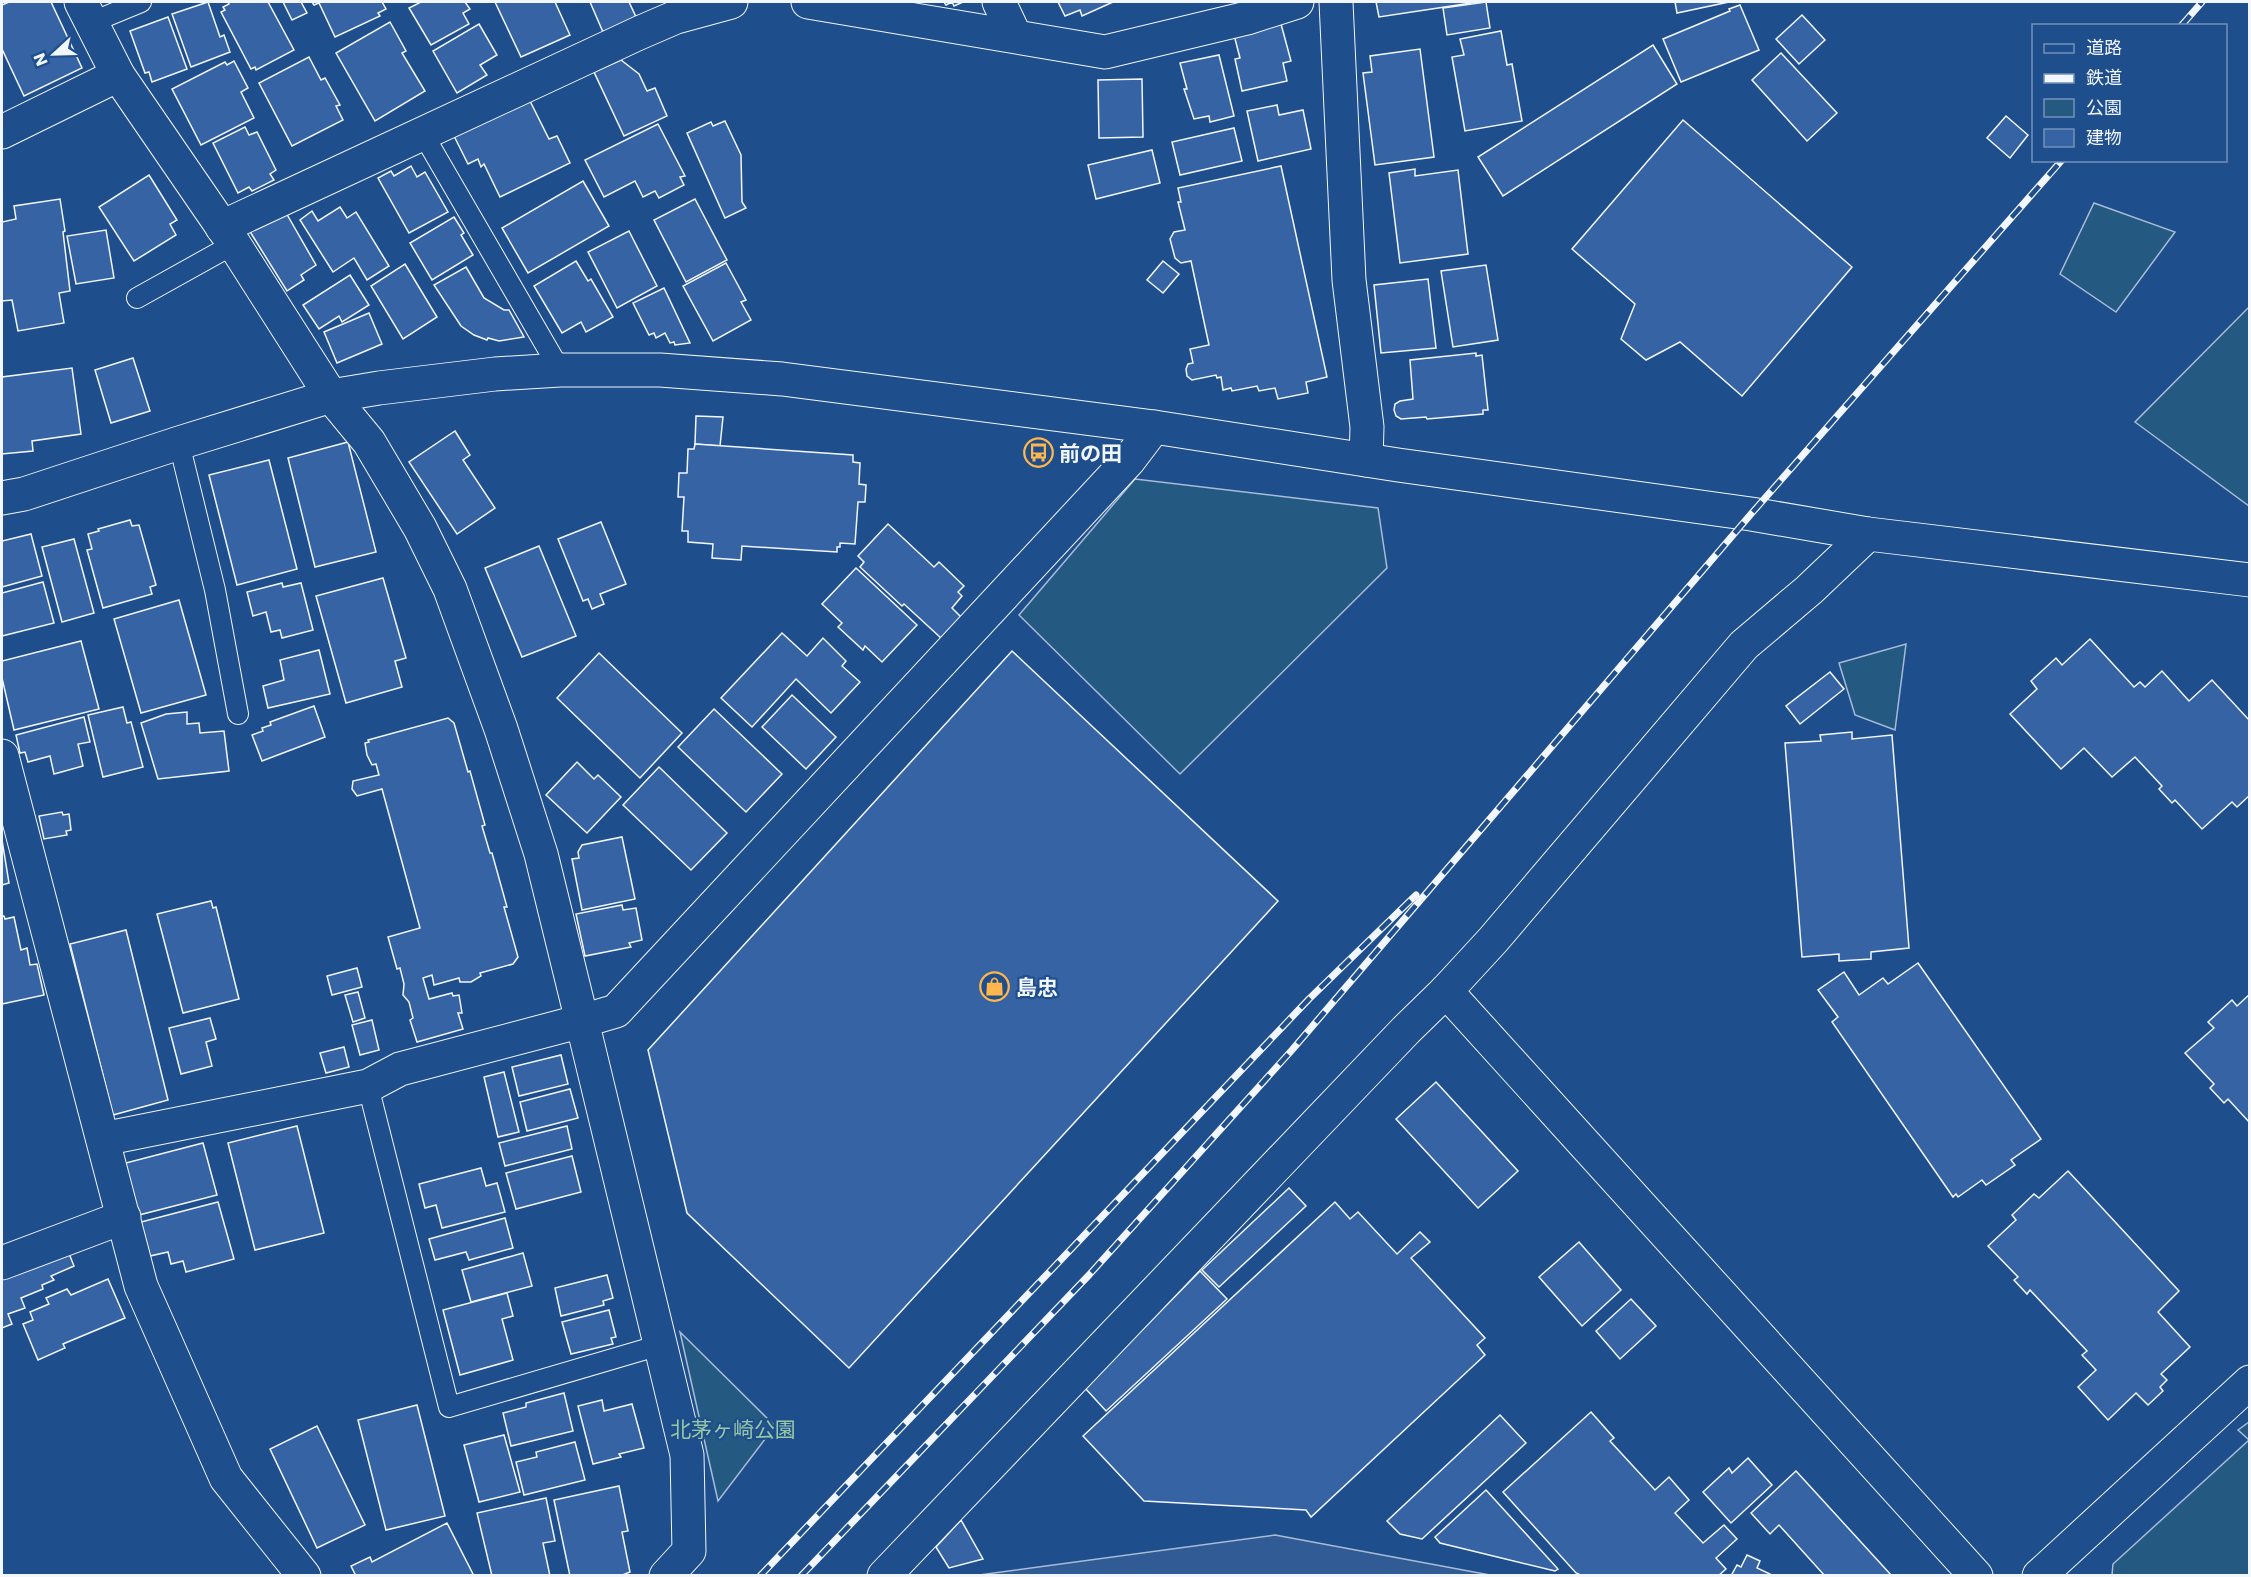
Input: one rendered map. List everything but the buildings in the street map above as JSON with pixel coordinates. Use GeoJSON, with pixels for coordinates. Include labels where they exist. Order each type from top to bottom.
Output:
{"type":"FeatureCollection","features":[{"type":"Feature","properties":{"kind":"street"},"geometry":{"type":"LineString","coordinates":[[228,235],[423,134],[639,33],[676,17],[731,2]]}},
{"type":"Feature","properties":{"kind":"street"},"geometry":{"type":"LineString","coordinates":[[808,2],[1105,52],[1246,10],[1297,2]]}},
{"type":"Feature","properties":{"kind":"street"},"geometry":{"type":"LineString","coordinates":[[999,2],[1015,36]]}},
{"type":"Feature","properties":{"kind":"street"},"geometry":{"type":"LineString","coordinates":[[1336,2],[1349,280],[1367,427],[1366,460]]}},
{"type":"Feature","properties":{"kind":"street"},"geometry":{"type":"LineString","coordinates":[[85,12],[118,75],[228,235],[332,396],[369,442],[420,528],[450,589],[501,729],[541,854],[687,1455],[689,1551],[666,1575]]}},
{"type":"Feature","properties":{"kind":"street"},"geometry":{"type":"LineString","coordinates":[[2,132],[118,75]]}},
{"type":"Feature","properties":{"kind":"street"},"geometry":{"type":"LineString","coordinates":[[2,498],[24,494],[332,396],[423,382],[560,370],[660,370],[782,379],[1154,427],[1366,460],[1751,514],[1868,534],[2250,580]]}},
{"type":"Feature","properties":{"kind":"street"},"geometry":{"type":"LineString","coordinates":[[103,1138],[368,1086],[400,1069],[616,1011],[1129,460],[1154,427]]}},
{"type":"Feature","properties":{"kind":"street"},"geometry":{"type":"LineString","coordinates":[[884,1575],[1398,1038],[1446,991],[1744,645],[1809,590],[1868,534]]}},
{"type":"Feature","properties":{"kind":"street"},"geometry":{"type":"LineString","coordinates":[[2,756],[141,1286],[226,1478],[304,1575]]}},
{"type":"Feature","properties":{"kind":"street"},"geometry":{"type":"LineString","coordinates":[[1446,991],[1976,1575]]}},
{"type":"Feature","properties":{"kind":"street"},"geometry":{"type":"LineString","coordinates":[[2,1263],[124,1217]]}},
{"type":"Feature","properties":{"kind":"street"},"geometry":{"type":"LineString","coordinates":[[2039,1575],[2250,1382]]}},
{"type":"Feature","properties":{"kind":"lane"},"geometry":{"type":"LineString","coordinates":[[85,12],[141,2]]}},
{"type":"Feature","properties":{"kind":"lane"},"geometry":{"type":"LineString","coordinates":[[423,134],[560,370]]}},
{"type":"Feature","properties":{"kind":"lane"},"geometry":{"type":"LineString","coordinates":[[137,298],[228,235]]}},
{"type":"Feature","properties":{"kind":"lane"},"geometry":{"type":"LineString","coordinates":[[179,443],[215,590],[238,714]]}},
{"type":"Feature","properties":{"kind":"lane"},"geometry":{"type":"LineString","coordinates":[[368,1086],[449,1407],[660,1345]]}},
{"type":"Feature","properties":{"kind":"green space"},"geometry":{"type":"Polygon","coordinates":[[[2094,203],[2175,232],[2116,312],[2060,274],[2094,203]]]}},
{"type":"Feature","properties":{"kind":"green space"},"geometry":{"type":"Polygon","coordinates":[[[2249,307],[2249,506],[2135,422],[2249,307]]]}},
{"type":"Feature","properties":{"kind":"green space"},"geometry":{"type":"Polygon","coordinates":[[[1135,479],[1378,508],[1387,568],[1180,774],[1019,615],[1135,479]]]}},
{"type":"Feature","properties":{"kind":"green space"},"geometry":{"type":"Polygon","coordinates":[[[1906,644],[1895,730],[1855,715],[1839,663],[1906,644]]]}},
{"type":"Feature","properties":{"kind":"green space","name":"北茅ヶ崎公園"},"geometry":{"type":"Polygon","coordinates":[[[680,1332],[775,1426],[718,1501],[680,1332]]]}},
{"type":"Feature","properties":{"kind":"green space"},"geometry":{"type":"Polygon","coordinates":[[[2249,1422],[2249,1440],[2238,1430],[2249,1422]]]}},
{"type":"Feature","properties":{"kind":"green space"},"geometry":{"type":"Polygon","coordinates":[[[2249,1440],[2249,1575],[2112,1575],[2113,1564],[2249,1440]]]}},
{"type":"Feature","properties":{"kind":"shaded area"},"geometry":{"type":"Polygon","coordinates":[[[1275,1535],[1490,1575],[979,1575],[1275,1535]]]}},
{"type":"Feature","properties":{"kind":"railway"},"geometry":{"type":"LineString","coordinates":[[2183,24],[2202,2]]}},
{"type":"Feature","properties":{"kind":"railway"},"geometry":{"type":"LineString","coordinates":[[801,1576],[1089,1275],[1292,1050],[1751,514],[2060,162]]}},
{"type":"Feature","properties":{"kind":"railway"},"geometry":{"type":"LineString","coordinates":[[760,1576],[1309,999],[1416,895]]}},
{"type":"Feature","properties":{"kind":"place","name":"前の田"},"geometry":{"type":"Point","coordinates":[1038,453]}},
{"type":"Feature","properties":{"kind":"place","name":"島忠"},"geometry":{"type":"Point","coordinates":[995,987]}}]}
